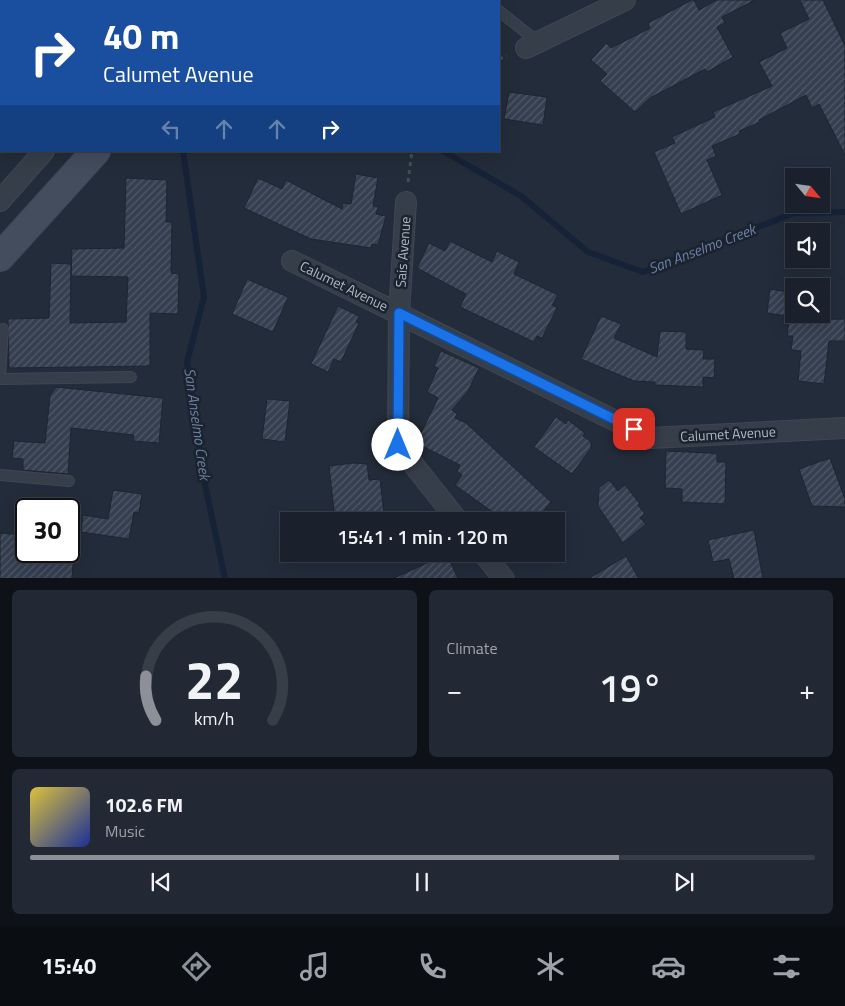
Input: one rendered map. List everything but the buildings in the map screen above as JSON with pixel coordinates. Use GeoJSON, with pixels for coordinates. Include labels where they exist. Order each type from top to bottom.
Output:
{"type":"FeatureCollection","features":[{"type":"Feature","properties":{"kind":"main road"},"geometry":{"type":"LineString","coordinates":[[0,257],[95,152]]}},
{"type":"Feature","properties":{"kind":"street"},"geometry":{"type":"LineString","coordinates":[[532,45],[625,0]]}},
{"type":"Feature","properties":{"kind":"street"},"geometry":{"type":"LineString","coordinates":[[0,201],[38,154]]}},
{"type":"Feature","properties":{"kind":"street","name":"Sais Avenue"},"geometry":{"type":"LineString","coordinates":[[406,195],[399,313],[398,445],[451,512]]}},
{"type":"Feature","properties":{"kind":"street","name":"Calumet Avenue"},"geometry":{"type":"LineString","coordinates":[[292,261],[650,438],[845,428]]}},
{"type":"Feature","properties":{"kind":"street"},"geometry":{"type":"LineString","coordinates":[[491,562],[504,578]]}},
{"type":"Feature","properties":{"kind":"lane"},"geometry":{"type":"LineString","coordinates":[[500,12],[532,45]]}},
{"type":"Feature","properties":{"kind":"lane"},"geometry":{"type":"LineString","coordinates":[[0,374],[3,329]]}},
{"type":"Feature","properties":{"kind":"lane"},"geometry":{"type":"LineString","coordinates":[[0,380],[131,377]]}},
{"type":"Feature","properties":{"kind":"lane"},"geometry":{"type":"LineString","coordinates":[[0,475],[44,481],[69,482]]}},
{"type":"Feature","properties":{"kind":"path"},"geometry":{"type":"LineString","coordinates":[[406,195],[412,152]]}},
{"type":"Feature","properties":{"kind":"waterway","name":"San Anselmo Creek"},"geometry":{"type":"LineString","coordinates":[[183,152],[204,297],[187,362],[202,470],[225,578]]}},
{"type":"Feature","properties":{"kind":"waterway","name":"San Anselmo Creek"},"geometry":{"type":"LineString","coordinates":[[445,152],[521,196],[588,252],[643,272],[794,213],[845,212]]}},
{"type":"Feature","properties":{"kind":"route"},"geometry":{"type":"LineString","coordinates":[[398,445],[399,313],[634,429]]}}]}
